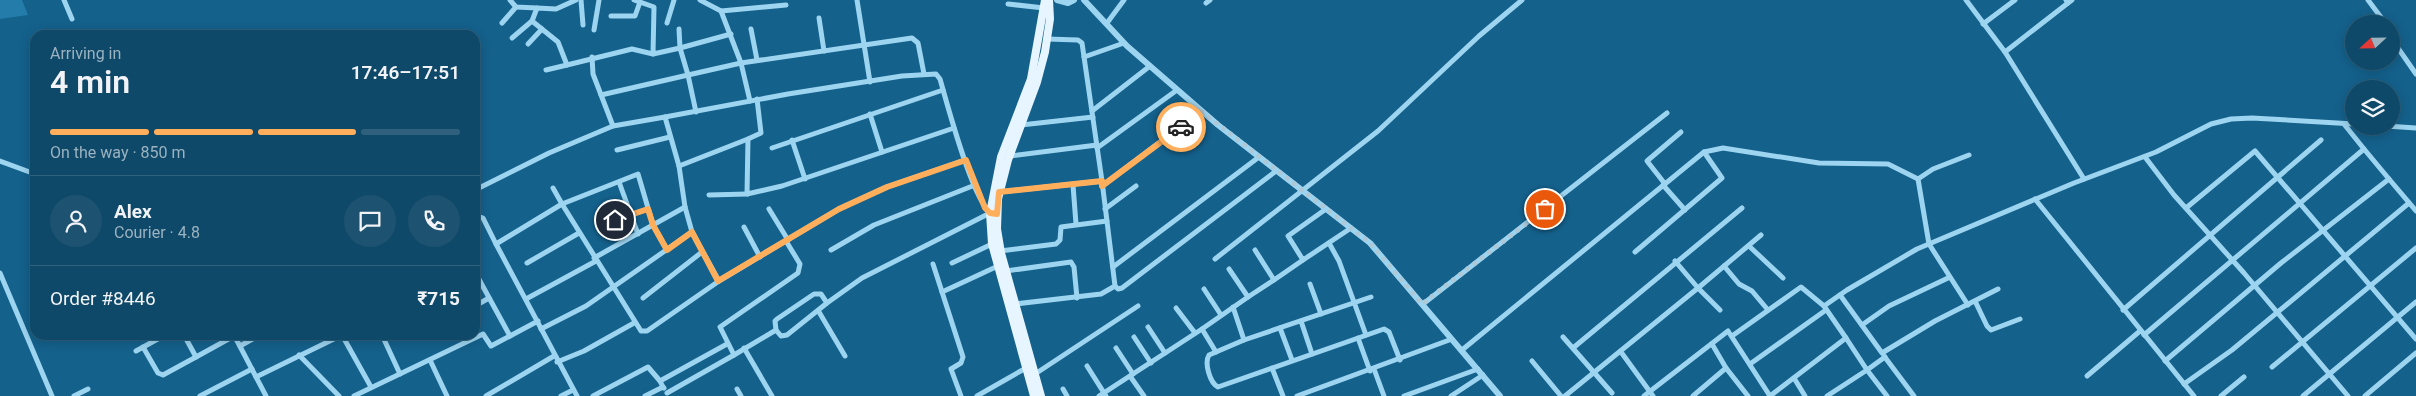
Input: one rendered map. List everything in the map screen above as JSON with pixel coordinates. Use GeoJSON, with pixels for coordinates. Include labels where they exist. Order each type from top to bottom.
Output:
{"type":"FeatureCollection","features":[{"type":"Feature","properties":{"kind":"main road"},"geometry":{"type":"LineString","coordinates":[[1041,396],[1000,251],[994,214],[1010,156],[1037,82],[1050,20],[1049,0]]}},
{"type":"Feature","properties":{"kind":"main road"},"geometry":{"type":"LineString","coordinates":[[1034,396],[992,244],[1001,158],[1032,79],[1045,4]]}},
{"type":"Feature","properties":{"kind":"street"},"geometry":{"type":"LineString","coordinates":[[64,0],[72,19]]}},
{"type":"Feature","properties":{"kind":"street"},"geometry":{"type":"LineString","coordinates":[[510,0],[516,7],[556,9],[576,0]]}},
{"type":"Feature","properties":{"kind":"street"},"geometry":{"type":"LineString","coordinates":[[581,0],[583,25]]}},
{"type":"Feature","properties":{"kind":"street"},"geometry":{"type":"LineString","coordinates":[[594,30],[599,0]]}},
{"type":"Feature","properties":{"kind":"street"},"geometry":{"type":"LineString","coordinates":[[667,23],[674,0]]}},
{"type":"Feature","properties":{"kind":"street"},"geometry":{"type":"LineString","coordinates":[[700,0],[721,11],[786,5]]}},
{"type":"Feature","properties":{"kind":"street"},"geometry":{"type":"LineString","coordinates":[[857,0],[870,82]]}},
{"type":"Feature","properties":{"kind":"street"},"geometry":{"type":"LineString","coordinates":[[1057,0],[1068,3],[1074,0]]}},
{"type":"Feature","properties":{"kind":"street"},"geometry":{"type":"LineString","coordinates":[[1084,0],[1124,43],[1201,111],[1370,243],[1500,396]]}},
{"type":"Feature","properties":{"kind":"street"},"geometry":{"type":"LineString","coordinates":[[1106,23],[1124,0]]}},
{"type":"Feature","properties":{"kind":"street"},"geometry":{"type":"LineString","coordinates":[[1966,0],[2005,52],[2084,179]]}},
{"type":"Feature","properties":{"kind":"street"},"geometry":{"type":"LineString","coordinates":[[1984,24],[2015,0]]}},
{"type":"Feature","properties":{"kind":"street"},"geometry":{"type":"LineString","coordinates":[[2368,0],[2379,15]]}},
{"type":"Feature","properties":{"kind":"street"},"geometry":{"type":"LineString","coordinates":[[611,16],[635,16],[637,1],[654,7],[653,54]]}},
{"type":"Feature","properties":{"kind":"street"},"geometry":{"type":"LineString","coordinates":[[1215,259],[1378,131],[1479,36],[1521,1]]}},
{"type":"Feature","properties":{"kind":"street"},"geometry":{"type":"LineString","coordinates":[[2005,52],[2068,1]]}},
{"type":"Feature","properties":{"kind":"street"},"geometry":{"type":"LineString","coordinates":[[1008,4],[1045,4]]}},
{"type":"Feature","properties":{"kind":"street"},"geometry":{"type":"LineString","coordinates":[[502,23],[516,7]]}},
{"type":"Feature","properties":{"kind":"street"},"geometry":{"type":"LineString","coordinates":[[512,38],[532,21],[537,8]]}},
{"type":"Feature","properties":{"kind":"street"},"geometry":{"type":"LineString","coordinates":[[721,11],[741,63],[750,101]]}},
{"type":"Feature","properties":{"kind":"street"},"geometry":{"type":"LineString","coordinates":[[819,18],[824,51]]}},
{"type":"Feature","properties":{"kind":"street"},"geometry":{"type":"LineString","coordinates":[[532,21],[558,42],[567,65]]}},
{"type":"Feature","properties":{"kind":"street"},"geometry":{"type":"LineString","coordinates":[[679,29],[680,48],[696,112]]}},
{"type":"Feature","properties":{"kind":"street"},"geometry":{"type":"LineString","coordinates":[[752,29],[757,60]]}},
{"type":"Feature","properties":{"kind":"street"},"geometry":{"type":"LineString","coordinates":[[528,44],[542,30]]}},
{"type":"Feature","properties":{"kind":"street"},"geometry":{"type":"LineString","coordinates":[[546,70],[632,49],[653,54],[731,34]]}},
{"type":"Feature","properties":{"kind":"street"},"geometry":{"type":"LineString","coordinates":[[601,95],[757,60],[914,38],[918,43],[924,74]]}},
{"type":"Feature","properties":{"kind":"street"},"geometry":{"type":"LineString","coordinates":[[1047,38],[1080,41],[1093,117],[1115,286]]}},
{"type":"Feature","properties":{"kind":"street"},"geometry":{"type":"LineString","coordinates":[[1084,58],[1124,43]]}},
{"type":"Feature","properties":{"kind":"street"},"geometry":{"type":"LineString","coordinates":[[2400,51],[2416,74]]}},
{"type":"Feature","properties":{"kind":"street"},"geometry":{"type":"LineString","coordinates":[[592,58],[593,74],[613,126]]}},
{"type":"Feature","properties":{"kind":"street"},"geometry":{"type":"LineString","coordinates":[[1092,111],[1150,66]]}},
{"type":"Feature","properties":{"kind":"street"},"geometry":{"type":"LineString","coordinates":[[480,188],[550,153],[613,126],[750,101],[924,74],[936,74],[980,200],[994,214],[862,278],[784,337],[776,330],[775,321],[777,319],[814,294],[821,294],[827,303]]}},
{"type":"Feature","properties":{"kind":"street"},"geometry":{"type":"LineString","coordinates":[[772,148],[943,90]]}},
{"type":"Feature","properties":{"kind":"street"},"geometry":{"type":"LineString","coordinates":[[1010,156],[1097,147],[1177,90]]}},
{"type":"Feature","properties":{"kind":"street"},"geometry":{"type":"LineString","coordinates":[[679,166],[761,133],[757,100]]}},
{"type":"Feature","properties":{"kind":"street"},"geometry":{"type":"LineString","coordinates":[[999,192],[1102,184],[1201,111]]}},
{"type":"Feature","properties":{"kind":"street"},"geometry":{"type":"LineString","coordinates":[[1422,304],[1667,113]]}},
{"type":"Feature","properties":{"kind":"street"},"geometry":{"type":"LineString","coordinates":[[870,114],[882,152]]}},
{"type":"Feature","properties":{"kind":"street"},"geometry":{"type":"LineString","coordinates":[[665,117],[679,166],[685,207],[692,232],[718,281]]}},
{"type":"Feature","properties":{"kind":"street"},"geometry":{"type":"LineString","coordinates":[[1021,125],[1093,117]]}},
{"type":"Feature","properties":{"kind":"street"},"geometry":{"type":"LineString","coordinates":[[1750,364],[1840,295],[1929,244],[2084,179],[2145,156],[2211,124],[2231,119],[2344,124],[2416,211]]}},
{"type":"Feature","properties":{"kind":"street"},"geometry":{"type":"LineString","coordinates":[[2400,127],[2416,128]]}},
{"type":"Feature","properties":{"kind":"street"},"geometry":{"type":"LineString","coordinates":[[709,195],[747,194],[805,179],[954,128]]}},
{"type":"Feature","properties":{"kind":"street"},"geometry":{"type":"LineString","coordinates":[[1681,132],[1646,161],[1685,210]]}},
{"type":"Feature","properties":{"kind":"street"},"geometry":{"type":"LineString","coordinates":[[617,150],[670,137]]}},
{"type":"Feature","properties":{"kind":"street"},"geometry":{"type":"LineString","coordinates":[[747,194],[748,139]]}},
{"type":"Feature","properties":{"kind":"street"},"geometry":{"type":"LineString","coordinates":[[792,140],[805,179]]}},
{"type":"Feature","properties":{"kind":"street"},"geometry":{"type":"LineString","coordinates":[[2124,310],[2321,140]]}},
{"type":"Feature","properties":{"kind":"street"},"geometry":{"type":"LineString","coordinates":[[1462,350],[1704,152],[1723,148],[1819,163],[1888,164],[1918,179]]}},
{"type":"Feature","properties":{"kind":"street"},"geometry":{"type":"LineString","coordinates":[[2087,376],[2232,260],[2364,149]]}},
{"type":"Feature","properties":{"kind":"street"},"geometry":{"type":"LineString","coordinates":[[2186,208],[2256,151],[2416,339]]}},
{"type":"Feature","properties":{"kind":"street"},"geometry":{"type":"LineString","coordinates":[[1635,252],[1722,178],[1704,152]]}},
{"type":"Feature","properties":{"kind":"street"},"geometry":{"type":"LineString","coordinates":[[1918,179],[1933,170],[1969,155]]}},
{"type":"Feature","properties":{"kind":"street"},"geometry":{"type":"LineString","coordinates":[[2145,156],[2186,208],[2348,396]]}},
{"type":"Feature","properties":{"kind":"street"},"geometry":{"type":"LineString","coordinates":[[1113,267],[1259,157]]}},
{"type":"Feature","properties":{"kind":"street"},"geometry":{"type":"LineString","coordinates":[[553,188],[634,322],[641,331],[647,331],[718,281],[839,209],[887,187],[966,160]]}},
{"type":"Feature","properties":{"kind":"street"},"geometry":{"type":"LineString","coordinates":[[0,161],[30,172]]}},
{"type":"Feature","properties":{"kind":"street"},"geometry":{"type":"LineString","coordinates":[[1115,286],[1118,289],[1122,288],[1276,171]]}},
{"type":"Feature","properties":{"kind":"street"},"geometry":{"type":"LineString","coordinates":[[496,244],[562,204],[638,174],[653,225],[667,250]]}},
{"type":"Feature","properties":{"kind":"street"},"geometry":{"type":"LineString","coordinates":[[1918,179],[1929,244],[1948,278],[1968,305]]}},
{"type":"Feature","properties":{"kind":"street"},"geometry":{"type":"LineString","coordinates":[[2165,361],[2254,285],[2388,179]]}},
{"type":"Feature","properties":{"kind":"street"},"geometry":{"type":"LineString","coordinates":[[618,182],[638,234]]}},
{"type":"Feature","properties":{"kind":"street"},"geometry":{"type":"LineString","coordinates":[[831,250],[874,226],[975,185]]}},
{"type":"Feature","properties":{"kind":"street"},"geometry":{"type":"LineString","coordinates":[[1073,185],[1076,224]]}},
{"type":"Feature","properties":{"kind":"street"},"geometry":{"type":"LineString","coordinates":[[1105,209],[1136,186]]}},
{"type":"Feature","properties":{"kind":"street"},"geometry":{"type":"LineString","coordinates":[[2035,199],[2194,396]]}},
{"type":"Feature","properties":{"kind":"street"},"geometry":{"type":"LineString","coordinates":[[2184,384],[2232,350],[2278,313],[2409,203]]}},
{"type":"Feature","properties":{"kind":"street"},"geometry":{"type":"LineString","coordinates":[[526,299],[685,207]]}},
{"type":"Feature","properties":{"kind":"street"},"geometry":{"type":"LineString","coordinates":[[1573,348],[1675,261],[1742,208]]}},
{"type":"Feature","properties":{"kind":"street"},"geometry":{"type":"LineString","coordinates":[[599,226],[648,209]]}},
{"type":"Feature","properties":{"kind":"street"},"geometry":{"type":"LineString","coordinates":[[734,355],[720,330],[722,324],[798,273],[800,264],[769,209]]}},
{"type":"Feature","properties":{"kind":"street"},"geometry":{"type":"LineString","coordinates":[[1303,260],[1288,236],[1326,209]]}},
{"type":"Feature","properties":{"kind":"street"},"geometry":{"type":"LineString","coordinates":[[480,216],[483,218],[538,321],[557,362],[577,396]]}},
{"type":"Feature","properties":{"kind":"street"},"geometry":{"type":"LineString","coordinates":[[1000,251],[1058,244],[1061,226],[1107,220]]}},
{"type":"Feature","properties":{"kind":"street"},"geometry":{"type":"LineString","coordinates":[[744,227],[760,257]]}},
{"type":"Feature","properties":{"kind":"street"},"geometry":{"type":"LineString","coordinates":[[1087,366],[1103,395],[1351,228]]}},
{"type":"Feature","properties":{"kind":"street"},"geometry":{"type":"LineString","coordinates":[[541,328],[586,306],[692,232]]}},
{"type":"Feature","properties":{"kind":"street"},"geometry":{"type":"LineString","coordinates":[[528,263],[579,233]]}},
{"type":"Feature","properties":{"kind":"street"},"geometry":{"type":"LineString","coordinates":[[1565,396],[1621,352],[1761,235]]}},
{"type":"Feature","properties":{"kind":"street"},"geometry":{"type":"LineString","coordinates":[[1328,243],[1339,261],[1366,336]]}},
{"type":"Feature","properties":{"kind":"street"},"geometry":{"type":"LineString","coordinates":[[952,263],[992,244]]}},
{"type":"Feature","properties":{"kind":"street"},"geometry":{"type":"LineString","coordinates":[[1748,246],[1783,278]]}},
{"type":"Feature","properties":{"kind":"street"},"geometry":{"type":"LineString","coordinates":[[2272,367],[2416,248]]}},
{"type":"Feature","properties":{"kind":"street"},"geometry":{"type":"LineString","coordinates":[[1255,250],[1274,280]]}},
{"type":"Feature","properties":{"kind":"street"},"geometry":{"type":"LineString","coordinates":[[643,298],[702,252]]}},
{"type":"Feature","properties":{"kind":"street"},"geometry":{"type":"LineString","coordinates":[[1675,261],[1720,310]]}},
{"type":"Feature","properties":{"kind":"street"},"geometry":{"type":"LineString","coordinates":[[1006,271],[1071,262],[1074,267],[1077,298]]}},
{"type":"Feature","properties":{"kind":"street"},"geometry":{"type":"LineString","coordinates":[[933,264],[963,357],[961,363],[950,369],[961,396]]}},
{"type":"Feature","properties":{"kind":"street"},"geometry":{"type":"LineString","coordinates":[[942,292],[998,266]]}},
{"type":"Feature","properties":{"kind":"street"},"geometry":{"type":"LineString","coordinates":[[1724,266],[1736,282],[1752,290],[1768,310]]}},
{"type":"Feature","properties":{"kind":"street"},"geometry":{"type":"LineString","coordinates":[[1229,269],[1248,297]]}},
{"type":"Feature","properties":{"kind":"street"},"geometry":{"type":"LineString","coordinates":[[0,273],[52,396]]}},
{"type":"Feature","properties":{"kind":"street"},"geometry":{"type":"LineString","coordinates":[[1862,325],[1889,306],[1948,278]]}},
{"type":"Feature","properties":{"kind":"street"},"geometry":{"type":"LineString","coordinates":[[1310,284],[1322,314]]}},
{"type":"Feature","properties":{"kind":"street"},"geometry":{"type":"LineString","coordinates":[[480,286],[489,298],[510,336]]}},
{"type":"Feature","properties":{"kind":"street"},"geometry":{"type":"LineString","coordinates":[[1015,304],[1101,294],[1115,286]]}},
{"type":"Feature","properties":{"kind":"street"},"geometry":{"type":"LineString","coordinates":[[1732,336],[1801,287],[1825,308],[1887,396]]}},
{"type":"Feature","properties":{"kind":"street"},"geometry":{"type":"LineString","coordinates":[[1204,289],[1221,315]]}},
{"type":"Feature","properties":{"kind":"street"},"geometry":{"type":"LineString","coordinates":[[1827,396],[1867,370],[1884,355],[1998,289]]}},
{"type":"Feature","properties":{"kind":"street"},"geometry":{"type":"LineString","coordinates":[[1840,295],[1914,396]]}},
{"type":"Feature","properties":{"kind":"street"},"geometry":{"type":"LineString","coordinates":[[1371,297],[1244,340],[1209,355],[1207,363],[1212,383],[1218,387],[1386,329],[1400,360]]}},
{"type":"Feature","properties":{"kind":"street"},"geometry":{"type":"LineString","coordinates":[[480,303],[489,298]]}},
{"type":"Feature","properties":{"kind":"street"},"geometry":{"type":"LineString","coordinates":[[1975,302],[1991,330],[2020,319]]}},
{"type":"Feature","properties":{"kind":"street"},"geometry":{"type":"LineString","coordinates":[[2303,396],[2416,302]]}},
{"type":"Feature","properties":{"kind":"street"},"geometry":{"type":"LineString","coordinates":[[1035,374],[1138,306]]}},
{"type":"Feature","properties":{"kind":"street"},"geometry":{"type":"LineString","coordinates":[[1233,307],[1244,340]]}},
{"type":"Feature","properties":{"kind":"street"},"geometry":{"type":"LineString","coordinates":[[1176,308],[1195,333]]}},
{"type":"Feature","properties":{"kind":"street"},"geometry":{"type":"LineString","coordinates":[[819,312],[845,356]]}},
{"type":"Feature","properties":{"kind":"street"},"geometry":{"type":"LineString","coordinates":[[480,335],[483,334],[491,346],[538,321]]}},
{"type":"Feature","properties":{"kind":"street"},"geometry":{"type":"LineString","coordinates":[[1301,321],[1312,354]]}},
{"type":"Feature","properties":{"kind":"street"},"geometry":{"type":"LineString","coordinates":[[557,362],[584,351],[634,322]]}},
{"type":"Feature","properties":{"kind":"street"},"geometry":{"type":"LineString","coordinates":[[1148,327],[1165,353]]}},
{"type":"Feature","properties":{"kind":"street"},"geometry":{"type":"LineString","coordinates":[[1280,328],[1292,360]]}},
{"type":"Feature","properties":{"kind":"street"},"geometry":{"type":"LineString","coordinates":[[1202,329],[1216,352]]}},
{"type":"Feature","properties":{"kind":"street"},"geometry":{"type":"LineString","coordinates":[[594,396],[648,367],[660,381],[667,395],[776,330]]}},
{"type":"Feature","properties":{"kind":"street"},"geometry":{"type":"LineString","coordinates":[[1644,396],[1651,394],[1728,331],[1770,396],[1846,338]]}},
{"type":"Feature","properties":{"kind":"street"},"geometry":{"type":"LineString","coordinates":[[1134,337],[1150,363]]}},
{"type":"Feature","properties":{"kind":"street"},"geometry":{"type":"LineString","coordinates":[[1563,337],[1612,393]]}},
{"type":"Feature","properties":{"kind":"street"},"geometry":{"type":"LineString","coordinates":[[1358,338],[1384,396]]}},
{"type":"Feature","properties":{"kind":"street"},"geometry":{"type":"LineString","coordinates":[[1297,396],[1400,360],[1452,339]]}},
{"type":"Feature","properties":{"kind":"street"},"geometry":{"type":"LineString","coordinates":[[136,351],[156,340]]}},
{"type":"Feature","properties":{"kind":"street"},"geometry":{"type":"LineString","coordinates":[[187,340],[196,357]]}},
{"type":"Feature","properties":{"kind":"street"},"geometry":{"type":"LineString","coordinates":[[143,347],[158,372],[163,375],[225,340]]}},
{"type":"Feature","properties":{"kind":"street"},"geometry":{"type":"LineString","coordinates":[[237,340],[266,396]]}},
{"type":"Feature","properties":{"kind":"street"},"geometry":{"type":"LineString","coordinates":[[240,346],[251,340]]}},
{"type":"Feature","properties":{"kind":"street"},"geometry":{"type":"LineString","coordinates":[[256,378],[331,340]]}},
{"type":"Feature","properties":{"kind":"street"},"geometry":{"type":"LineString","coordinates":[[345,340],[371,387]]}},
{"type":"Feature","properties":{"kind":"street"},"geometry":{"type":"LineString","coordinates":[[384,340],[400,374]]}},
{"type":"Feature","properties":{"kind":"street"},"geometry":{"type":"LineString","coordinates":[[354,396],[471,340]]}},
{"type":"Feature","properties":{"kind":"street"},"geometry":{"type":"LineString","coordinates":[[660,381],[727,344]]}},
{"type":"Feature","properties":{"kind":"street"},"geometry":{"type":"LineString","coordinates":[[1712,344],[1726,368],[1748,396]]}},
{"type":"Feature","properties":{"kind":"street"},"geometry":{"type":"LineString","coordinates":[[744,348],[772,396]]}},
{"type":"Feature","properties":{"kind":"street"},"geometry":{"type":"LineString","coordinates":[[1116,348],[1144,396]]}},
{"type":"Feature","properties":{"kind":"street"},"geometry":{"type":"LineString","coordinates":[[1621,352],[1651,394]]}},
{"type":"Feature","properties":{"kind":"street"},"geometry":{"type":"LineString","coordinates":[[2365,396],[2416,353]]}},
{"type":"Feature","properties":{"kind":"street"},"geometry":{"type":"LineString","coordinates":[[299,355],[338,396]]}},
{"type":"Feature","properties":{"kind":"street"},"geometry":{"type":"LineString","coordinates":[[486,396],[554,356]]}},
{"type":"Feature","properties":{"kind":"street"},"geometry":{"type":"LineString","coordinates":[[430,360],[447,396]]}},
{"type":"Feature","properties":{"kind":"street"},"geometry":{"type":"LineString","coordinates":[[1532,361],[1561,396]]}},
{"type":"Feature","properties":{"kind":"street"},"geometry":{"type":"LineString","coordinates":[[977,396],[1026,368]]}},
{"type":"Feature","properties":{"kind":"street"},"geometry":{"type":"LineString","coordinates":[[1272,368],[1283,396]]}},
{"type":"Feature","properties":{"kind":"street"},"geometry":{"type":"LineString","coordinates":[[1693,396],[1726,368]]}},
{"type":"Feature","properties":{"kind":"street"},"geometry":{"type":"LineString","coordinates":[[200,396],[252,369]]}},
{"type":"Feature","properties":{"kind":"street"},"geometry":{"type":"LineString","coordinates":[[1404,396],[1478,369]]}},
{"type":"Feature","properties":{"kind":"street"},"geometry":{"type":"LineString","coordinates":[[1451,396],[1483,375]]}},
{"type":"Feature","properties":{"kind":"street"},"geometry":{"type":"LineString","coordinates":[[1794,378],[1805,396]]}},
{"type":"Feature","properties":{"kind":"street"},"geometry":{"type":"LineString","coordinates":[[2221,396],[2244,378]]}},
{"type":"Feature","properties":{"kind":"street"},"geometry":{"type":"LineString","coordinates":[[645,396],[663,387]]}},
{"type":"Feature","properties":{"kind":"street"},"geometry":{"type":"LineString","coordinates":[[74,396],[88,389]]}},
{"type":"Feature","properties":{"kind":"street"},"geometry":{"type":"LineString","coordinates":[[737,389],[741,396]]}},
{"type":"Feature","properties":{"kind":"street"},"geometry":{"type":"LineString","coordinates":[[1063,389],[1067,396]]}},
{"type":"Feature","properties":{"kind":"street"},"geometry":{"type":"LineString","coordinates":[[561,396],[573,390]]}},
{"type":"Feature","properties":{"kind":"street"},"geometry":{"type":"LineString","coordinates":[[1698,391],[1703,396]]}},
{"type":"Feature","properties":{"kind":"shaded area"},"geometry":{"type":"Polygon","coordinates":[[[0,0],[22,0],[28,15],[0,19],[0,0]]]}},
{"type":"Feature","properties":{"kind":"way so far"},"geometry":{"type":"LineString","coordinates":[[1181,127],[1201,111],[1370,243],[1422,304],[1545,209]]}},
{"type":"Feature","properties":{"kind":"route"},"geometry":{"type":"LineString","coordinates":[[615,220],[648,209],[653,225],[667,250],[692,232],[718,281],[839,209],[887,187],[966,160],[980,200],[990,213],[997,214],[999,192],[1102,181],[1102,186],[1181,127]]}}]}
